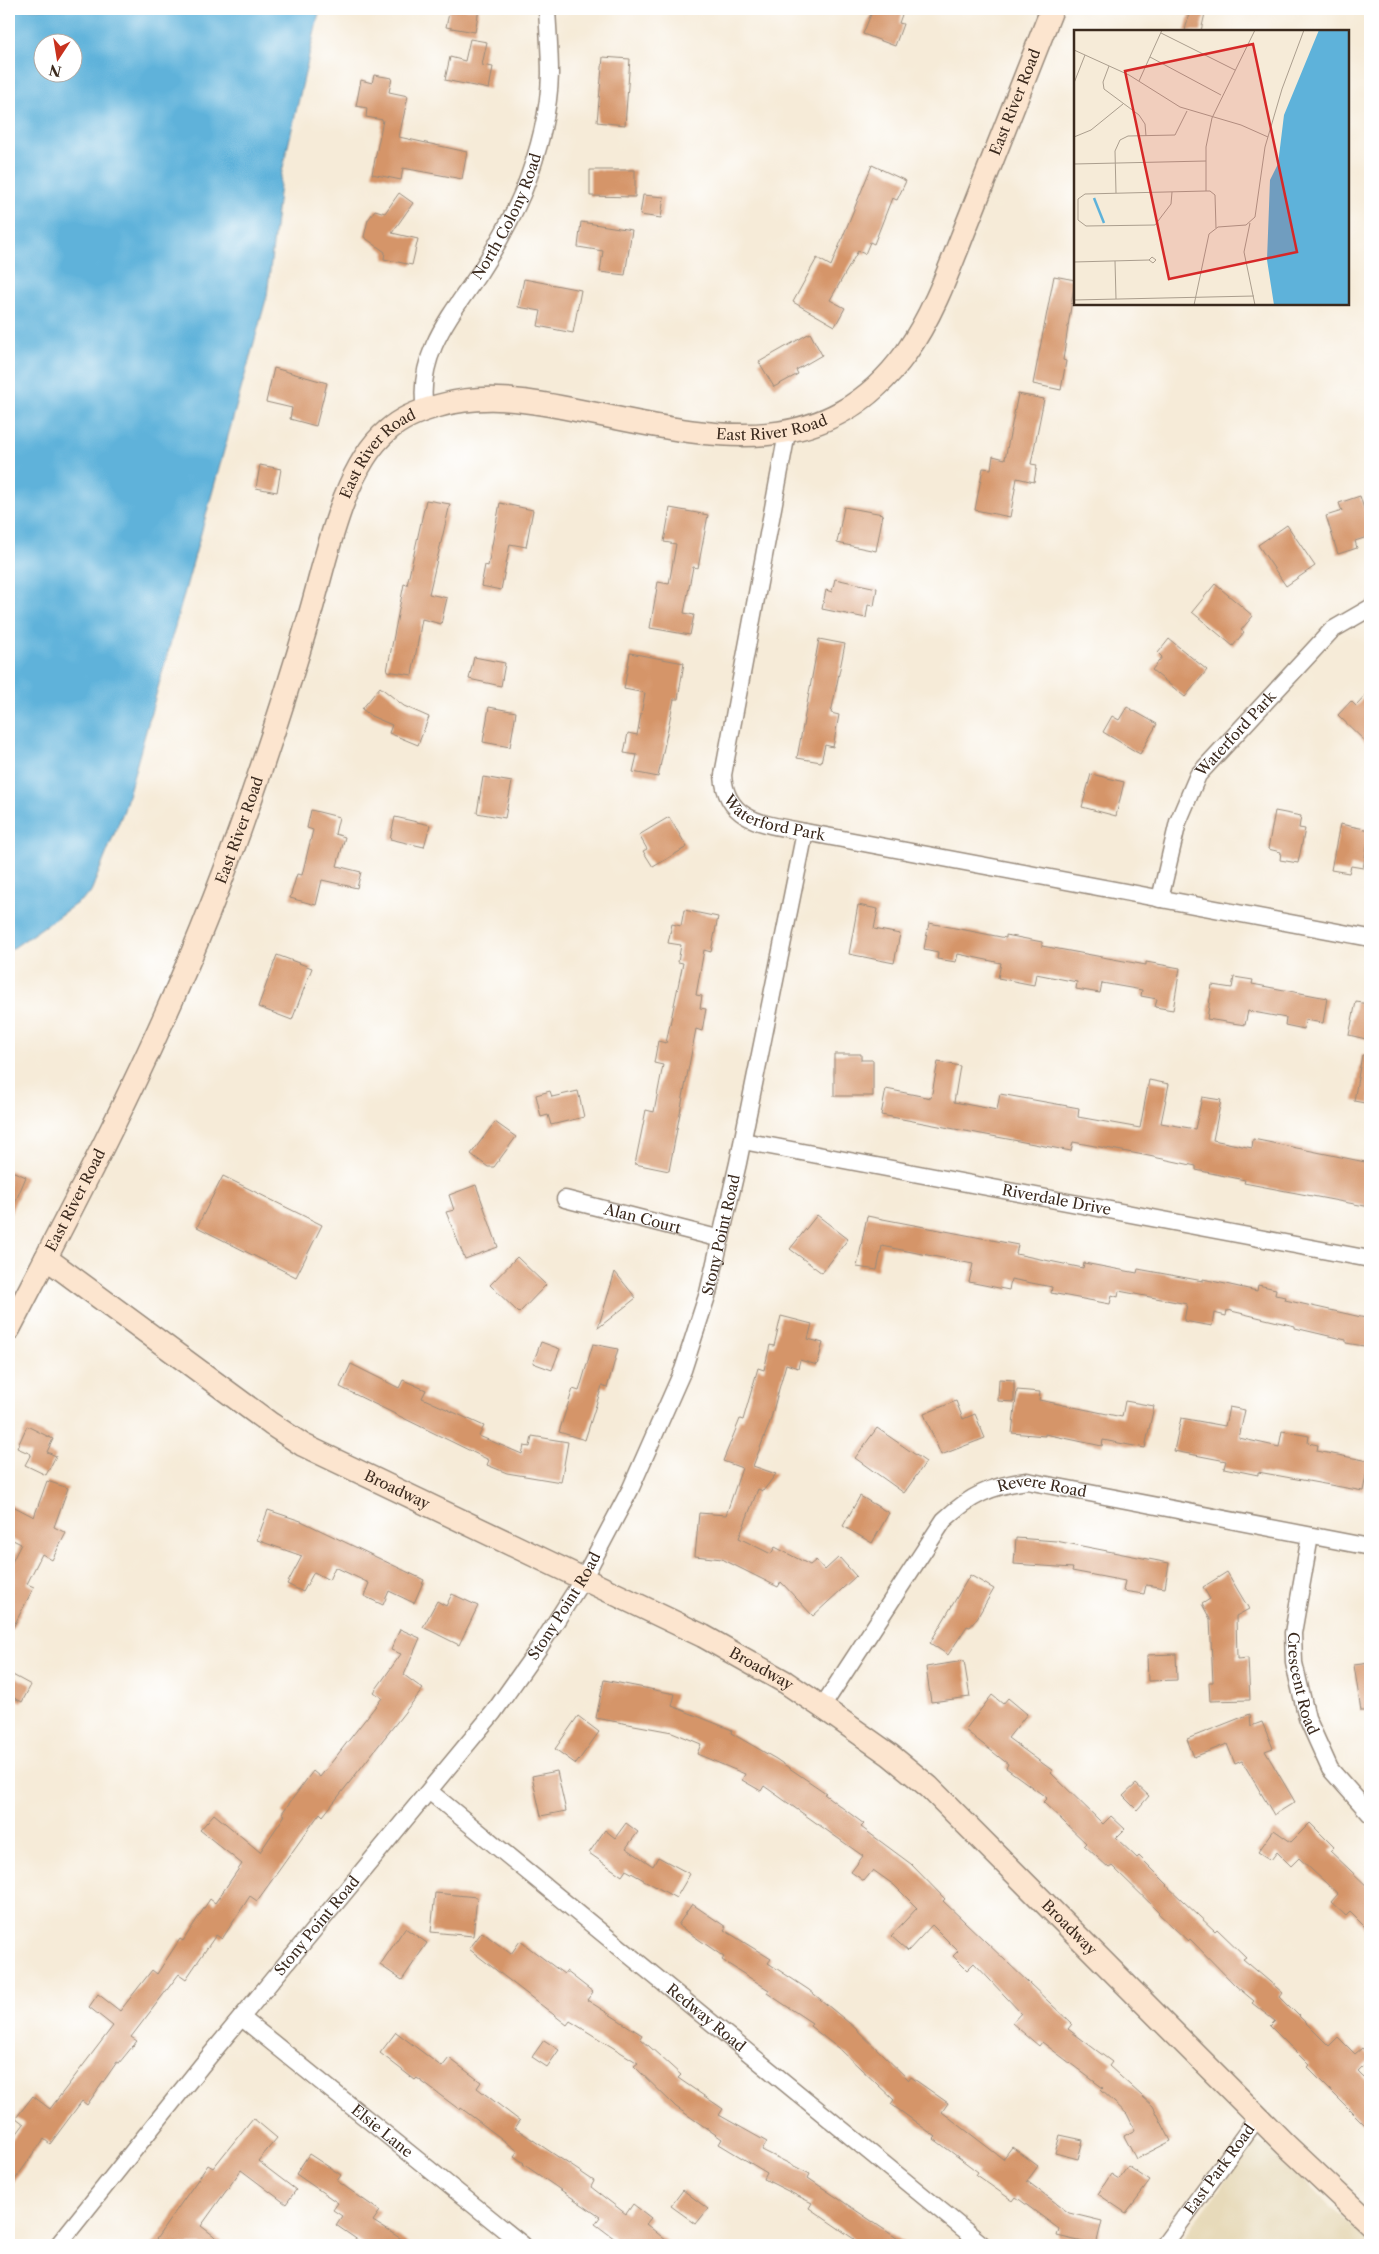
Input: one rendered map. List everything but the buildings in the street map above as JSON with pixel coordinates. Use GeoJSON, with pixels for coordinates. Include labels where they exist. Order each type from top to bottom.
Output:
{"type":"FeatureCollection","features":[{"type":"Feature","properties":{"kind":"main road","name":"East River Road"},"geometry":{"type":"LineString","coordinates":[[9,1330],[98,1159],[165,1017],[238,838],[284,703],[348,488],[361,462],[386,431],[403,419],[425,410],[466,399],[503,398],[729,436],[787,433],[826,418],[852,404],[886,376],[914,340],[951,264],[1052,9]]}},
{"type":"Feature","properties":{"kind":"main road","name":"Broadway"},"geometry":{"type":"LineString","coordinates":[[46,1258],[270,1424],[303,1445],[703,1636],[785,1682],[890,1756],[929,1788],[1258,2117],[1370,2224]]}},
{"type":"Feature","properties":{"kind":"street","name":"North Colony Road"},"geometry":{"type":"LineString","coordinates":[[425,410],[423,387],[428,358],[439,334],[503,234],[522,192],[536,154],[546,114],[550,74],[548,9]]}},
{"type":"Feature","properties":{"kind":"street","name":"Waterford Park"},"geometry":{"type":"LineString","coordinates":[[787,433],[723,775],[724,787],[728,796],[742,814],[751,820],[805,832],[1370,938]]}},
{"type":"Feature","properties":{"kind":"street","name":"Waterford Park"},"geometry":{"type":"LineString","coordinates":[[1160,899],[1178,822],[1198,775],[1332,630],[1370,608]]}},
{"type":"Feature","properties":{"kind":"street","name":"Stony Point Road"},"geometry":{"type":"LineString","coordinates":[[58,2245],[498,1706],[539,1648],[583,1579],[630,1490],[683,1370],[708,1293],[743,1141],[805,832]]}},
{"type":"Feature","properties":{"kind":"street","name":"Riverdale Drive"},"geometry":{"type":"LineString","coordinates":[[743,1141],[1370,1259]]}},
{"type":"Feature","properties":{"kind":"street","name":"Alan Court"},"geometry":{"type":"LineString","coordinates":[[565,1199],[721,1238]]}},
{"type":"Feature","properties":{"kind":"street","name":"Revere Road"},"geometry":{"type":"LineString","coordinates":[[822,1707],[944,1520],[963,1503],[997,1486],[1027,1481],[1370,1548]]}},
{"type":"Feature","properties":{"kind":"street","name":"Crescent Road"},"geometry":{"type":"LineString","coordinates":[[1310,1536],[1292,1633],[1294,1663],[1307,1718],[1330,1769],[1370,1814]]}},
{"type":"Feature","properties":{"kind":"street","name":"Redway Road"},"geometry":{"type":"LineString","coordinates":[[429,1791],[982,2245]]}},
{"type":"Feature","properties":{"kind":"street","name":"Elsie Lane"},"geometry":{"type":"LineString","coordinates":[[242,2018],[523,2245]]}},
{"type":"Feature","properties":{"kind":"street","name":"East Park Road"},"geometry":{"type":"LineString","coordinates":[[1164,2245],[1258,2117]]}},
{"type":"Feature","properties":{"kind":"shaded area"},"geometry":{"type":"Polygon","coordinates":[[[1256,2144],[1269,2145],[1332,2208],[1370,2241],[1370,2245],[1179,2245],[1250,2147],[1256,2144]]]}},
{"type":"Feature","properties":{"kind":"water"},"geometry":{"type":"Polygon","coordinates":[[[9,9],[320,9],[281,176],[267,296],[124,810],[90,894],[9,951],[9,9]]]}}]}
